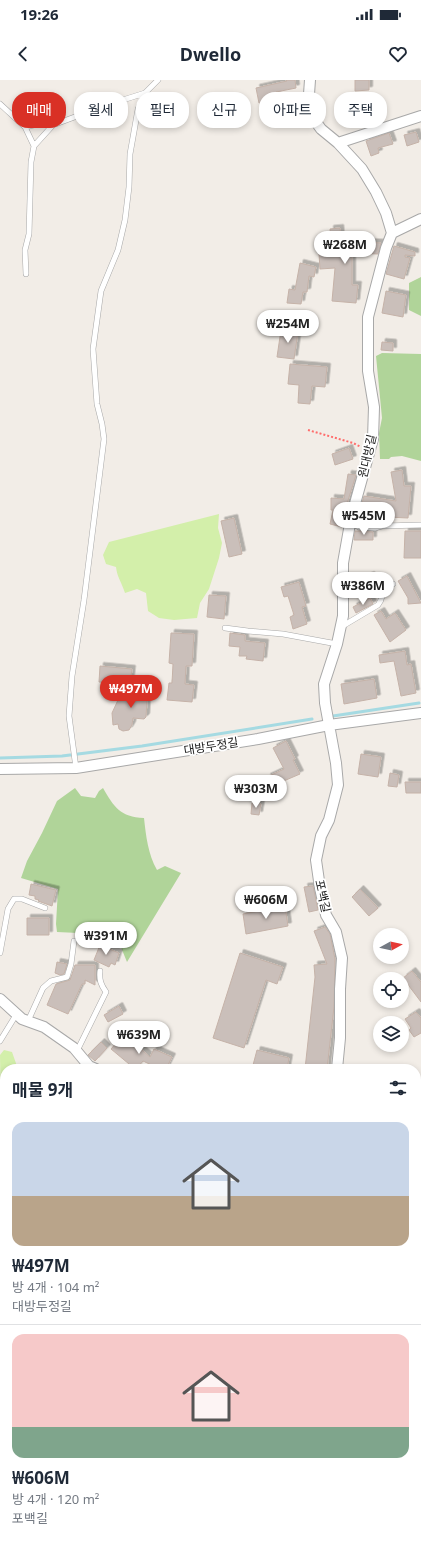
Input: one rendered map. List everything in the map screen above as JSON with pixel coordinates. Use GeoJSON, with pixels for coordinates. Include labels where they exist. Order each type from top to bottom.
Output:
{"type":"FeatureCollection","features":[{"type":"Feature","properties":{"kind":"street"},"geometry":{"type":"LineString","coordinates":[[310,80],[309,94],[311,115],[321,129],[338,143],[362,169],[376,192],[386,213],[392,233],[421,219]]}},
{"type":"Feature","properties":{"kind":"street"},"geometry":{"type":"LineString","coordinates":[[338,143],[421,116]]}},
{"type":"Feature","properties":{"kind":"street","name":"원대방길"},"geometry":{"type":"LineString","coordinates":[[329,725],[324,703],[324,684],[337,644],[343,616],[343,563],[350,524],[373,439],[374,407],[368,371],[368,317],[386,248],[392,233]]}},
{"type":"Feature","properties":{"kind":"street","name":"대방두정길"},"geometry":{"type":"LineString","coordinates":[[0,769],[76,763],[258,739],[329,725],[421,713]]}},
{"type":"Feature","properties":{"kind":"street","name":"포백길"},"geometry":{"type":"LineString","coordinates":[[329,725],[338,785],[329,820],[321,836],[316,860],[326,915],[336,932],[342,958],[340,988],[340,1038],[337,1064]]}},
{"type":"Feature","properties":{"kind":"street"},"geometry":{"type":"LineString","coordinates":[[0,999],[16,1015],[44,1027],[77,1051],[87,1064]]}},
{"type":"Feature","properties":{"kind":"lane"},"geometry":{"type":"LineString","coordinates":[[146,92],[158,80]]}},
{"type":"Feature","properties":{"kind":"lane"},"geometry":{"type":"LineString","coordinates":[[66,120],[136,96]]}},
{"type":"Feature","properties":{"kind":"lane"},"geometry":{"type":"LineString","coordinates":[[0,104],[12,115]]}},
{"type":"Feature","properties":{"kind":"lane"},"geometry":{"type":"LineString","coordinates":[[76,763],[69,716],[72,676],[84,600],[104,438],[97,404],[93,349],[101,292],[118,250],[123,228],[129,187],[131,147],[136,120]]}},
{"type":"Feature","properties":{"kind":"lane"},"geometry":{"type":"LineString","coordinates":[[25,128],[34,146]]}},
{"type":"Feature","properties":{"kind":"lane"},"geometry":{"type":"LineString","coordinates":[[26,274],[25,250],[29,234],[31,162],[34,146],[50,128]]}},
{"type":"Feature","properties":{"kind":"lane"},"geometry":{"type":"LineString","coordinates":[[350,524],[359,527],[375,528],[382,526],[421,525]]}},
{"type":"Feature","properties":{"kind":"lane"},"geometry":{"type":"LineString","coordinates":[[340,627],[378,605],[381,602],[382,591],[385,587],[393,584]]}},
{"type":"Feature","properties":{"kind":"lane"},"geometry":{"type":"LineString","coordinates":[[225,628],[296,636],[337,644]]}},
{"type":"Feature","properties":{"kind":"lane"},"geometry":{"type":"LineString","coordinates":[[0,953],[8,910],[14,899],[22,899],[45,908]]}},
{"type":"Feature","properties":{"kind":"lane"},"geometry":{"type":"LineString","coordinates":[[28,1021],[43,988],[51,982],[67,977],[71,964],[74,941]]}},
{"type":"Feature","properties":{"kind":"lane"},"geometry":{"type":"LineString","coordinates":[[77,1051],[106,992],[101,985],[99,978],[100,971]]}},
{"type":"Feature","properties":{"kind":"lane"},"geometry":{"type":"LineString","coordinates":[[0,1042],[16,1015]]}},
{"type":"Feature","properties":{"kind":"path"},"geometry":{"type":"LineString","coordinates":[[308,430],[353,443],[370,452]]}},
{"type":"Feature","properties":{"kind":"green space"},"geometry":{"type":"Polygon","coordinates":[[[421,277],[421,316],[409,310],[409,283],[421,277]]]}},
{"type":"Feature","properties":{"kind":"green space"},"geometry":{"type":"Polygon","coordinates":[[[382,353],[421,354],[421,461],[402,456],[391,457],[389,459],[380,459],[379,433],[382,418],[376,356],[382,353]]]}},
{"type":"Feature","properties":{"kind":"green space"},"geometry":{"type":"Polygon","coordinates":[[[219,514],[218,528],[222,543],[219,558],[209,589],[200,603],[197,618],[174,620],[159,618],[148,611],[146,593],[137,589],[125,593],[117,574],[116,567],[106,564],[103,555],[109,542],[219,514]]]}},
{"type":"Feature","properties":{"kind":"green space"},"geometry":{"type":"Polygon","coordinates":[[[75,788],[81,796],[95,798],[99,791],[103,788],[114,806],[123,813],[129,816],[144,818],[149,851],[157,870],[165,866],[181,873],[127,962],[118,940],[105,933],[92,943],[80,946],[78,933],[57,932],[58,889],[21,878],[27,861],[57,801],[75,788]]]}},
{"type":"Feature","properties":{"kind":"green space"},"geometry":{"type":"Polygon","coordinates":[[[4,1050],[12,1052],[16,1064],[0,1064],[0,1055],[4,1050]]]}},
{"type":"Feature","properties":{"kind":"building"},"geometry":{"type":"Polygon","coordinates":[[[286,80],[295,80],[296,88],[276,92],[259,92],[259,103],[256,88],[287,81],[286,80]]]}},
{"type":"Feature","properties":{"kind":"building"},"geometry":{"type":"Polygon","coordinates":[[[355,80],[369,80],[369,90],[355,91],[355,80]]]}},
{"type":"Feature","properties":{"kind":"building"},"geometry":{"type":"Polygon","coordinates":[[[416,132],[419,142],[407,146],[404,135],[416,132]]]}},
{"type":"Feature","properties":{"kind":"building"},"geometry":{"type":"Polygon","coordinates":[[[389,133],[393,144],[378,148],[379,153],[371,156],[366,141],[389,133]]]}},
{"type":"Feature","properties":{"kind":"building"},"geometry":{"type":"Polygon","coordinates":[[[340,228],[341,240],[381,243],[378,254],[352,253],[352,285],[358,285],[356,303],[332,301],[335,268],[320,269],[319,254],[332,253],[330,229],[340,228]]]}},
{"type":"Feature","properties":{"kind":"building"},"geometry":{"type":"Polygon","coordinates":[[[394,246],[415,252],[415,256],[405,255],[405,257],[410,258],[404,279],[386,274],[394,246]]]}},
{"type":"Feature","properties":{"kind":"building"},"geometry":{"type":"Polygon","coordinates":[[[300,263],[316,267],[314,277],[309,276],[307,292],[303,292],[301,304],[287,303],[289,289],[295,290],[300,263]]]}},
{"type":"Feature","properties":{"kind":"building"},"geometry":{"type":"Polygon","coordinates":[[[386,291],[406,295],[403,317],[382,313],[386,291]]]}},
{"type":"Feature","properties":{"kind":"building"},"geometry":{"type":"Polygon","coordinates":[[[281,330],[298,332],[294,359],[277,357],[281,330]]]}},
{"type":"Feature","properties":{"kind":"building"},"geometry":{"type":"Polygon","coordinates":[[[382,342],[393,343],[393,351],[381,350],[382,342]]]}},
{"type":"Feature","properties":{"kind":"building"},"geometry":{"type":"Polygon","coordinates":[[[290,364],[327,367],[325,387],[312,386],[310,404],[298,403],[299,385],[288,384],[290,364]]]}},
{"type":"Feature","properties":{"kind":"building"},"geometry":{"type":"Polygon","coordinates":[[[349,448],[353,459],[335,465],[332,454],[349,448]]]}},
{"type":"Feature","properties":{"kind":"building"},"geometry":{"type":"Polygon","coordinates":[[[402,470],[404,486],[411,486],[408,518],[359,513],[364,496],[396,501],[391,472],[402,470]]]}},
{"type":"Feature","properties":{"kind":"building"},"geometry":{"type":"Polygon","coordinates":[[[348,474],[356,475],[345,510],[342,527],[330,524],[333,510],[331,510],[331,498],[344,499],[348,474]]]}},
{"type":"Feature","properties":{"kind":"building"},"geometry":{"type":"Polygon","coordinates":[[[234,518],[242,554],[229,557],[221,521],[234,518]]]}},
{"type":"Feature","properties":{"kind":"building"},"geometry":{"type":"Polygon","coordinates":[[[355,531],[373,532],[373,540],[354,540],[355,531]]]}},
{"type":"Feature","properties":{"kind":"building"},"geometry":{"type":"Polygon","coordinates":[[[405,531],[421,531],[421,558],[404,558],[405,531]]]}},
{"type":"Feature","properties":{"kind":"building"},"geometry":{"type":"Polygon","coordinates":[[[371,575],[378,590],[370,593],[363,578],[371,575]]]}},
{"type":"Feature","properties":{"kind":"building"},"geometry":{"type":"Polygon","coordinates":[[[407,576],[421,603],[408,604],[408,598],[398,581],[407,576]]]}},
{"type":"Feature","properties":{"kind":"building"},"geometry":{"type":"Polygon","coordinates":[[[299,582],[306,606],[302,607],[307,624],[293,629],[290,617],[294,615],[288,596],[284,597],[281,587],[299,582]]]}},
{"type":"Feature","properties":{"kind":"building"},"geometry":{"type":"Polygon","coordinates":[[[209,595],[226,596],[224,619],[207,617],[209,595]]]}},
{"type":"Feature","properties":{"kind":"building"},"geometry":{"type":"Polygon","coordinates":[[[370,598],[373,604],[356,613],[353,607],[370,598]]]}},
{"type":"Feature","properties":{"kind":"building"},"geometry":{"type":"Polygon","coordinates":[[[381,611],[386,619],[395,613],[406,630],[390,642],[374,615],[381,611]]]}},
{"type":"Feature","properties":{"kind":"building"},"geometry":{"type":"Polygon","coordinates":[[[171,633],[194,634],[192,666],[186,666],[185,684],[194,685],[192,702],[167,700],[169,683],[172,683],[173,664],[169,663],[171,633]]]}},
{"type":"Feature","properties":{"kind":"building"},"geometry":{"type":"Polygon","coordinates":[[[230,633],[245,635],[245,641],[265,643],[263,661],[246,659],[247,656],[239,656],[240,647],[229,646],[230,633]]]}},
{"type":"Feature","properties":{"kind":"building"},"geometry":{"type":"Polygon","coordinates":[[[405,651],[407,665],[411,664],[416,693],[401,696],[394,661],[380,663],[379,655],[405,651]]]}},
{"type":"Feature","properties":{"kind":"building"},"geometry":{"type":"Polygon","coordinates":[[[100,666],[132,669],[130,685],[99,682],[100,666]]]}},
{"type":"Feature","properties":{"kind":"building"},"geometry":{"type":"Polygon","coordinates":[[[374,679],[377,698],[344,704],[341,684],[374,679]]]}},
{"type":"Feature","properties":{"kind":"building"},"geometry":{"type":"Polygon","coordinates":[[[148,684],[146,717],[144,719],[133,718],[132,725],[129,730],[123,731],[119,729],[118,724],[113,725],[112,713],[118,700],[148,684]]]}},
{"type":"Feature","properties":{"kind":"building"},"geometry":{"type":"Polygon","coordinates":[[[286,741],[295,759],[293,760],[300,774],[272,786],[267,777],[284,769],[273,748],[286,741]]]}},
{"type":"Feature","properties":{"kind":"building"},"geometry":{"type":"Polygon","coordinates":[[[361,754],[381,757],[378,777],[358,774],[361,754]]]}},
{"type":"Feature","properties":{"kind":"building"},"geometry":{"type":"Polygon","coordinates":[[[390,773],[399,775],[397,787],[388,786],[390,773]]]}},
{"type":"Feature","properties":{"kind":"building"},"geometry":{"type":"Polygon","coordinates":[[[405,782],[421,782],[421,793],[406,793],[405,782]]]}},
{"type":"Feature","properties":{"kind":"building"},"geometry":{"type":"Polygon","coordinates":[[[245,785],[258,786],[258,795],[245,795],[245,785]]]}},
{"type":"Feature","properties":{"kind":"building"},"geometry":{"type":"Polygon","coordinates":[[[252,803],[261,804],[259,815],[251,814],[252,803]]]}},
{"type":"Feature","properties":{"kind":"building"},"geometry":{"type":"Polygon","coordinates":[[[31,884],[56,890],[52,906],[38,901],[39,900],[35,899],[35,896],[29,895],[31,884]]]}},
{"type":"Feature","properties":{"kind":"building"},"geometry":{"type":"Polygon","coordinates":[[[313,886],[318,910],[309,912],[304,887],[313,886]]]}},
{"type":"Feature","properties":{"kind":"building"},"geometry":{"type":"Polygon","coordinates":[[[360,889],[378,908],[369,916],[352,897],[360,889]]]}},
{"type":"Feature","properties":{"kind":"building"},"geometry":{"type":"Polygon","coordinates":[[[285,906],[288,926],[246,934],[243,914],[285,906]]]}},
{"type":"Feature","properties":{"kind":"building"},"geometry":{"type":"Polygon","coordinates":[[[27,918],[49,918],[49,935],[27,935],[27,918]]]}},
{"type":"Feature","properties":{"kind":"building"},"geometry":{"type":"Polygon","coordinates":[[[325,927],[330,934],[335,959],[334,1007],[328,1064],[306,1064],[315,977],[314,965],[327,964],[314,931],[325,927]]]}},
{"type":"Feature","properties":{"kind":"building"},"geometry":{"type":"Polygon","coordinates":[[[100,945],[119,953],[115,965],[111,963],[109,967],[94,960],[100,945]]]}},
{"type":"Feature","properties":{"kind":"building"},"geometry":{"type":"Polygon","coordinates":[[[240,953],[283,967],[277,984],[266,980],[244,1048],[213,1038],[240,953]]]}},
{"type":"Feature","properties":{"kind":"building"},"geometry":{"type":"Polygon","coordinates":[[[57,962],[67,964],[64,974],[60,975],[55,973],[57,962]]]}},
{"type":"Feature","properties":{"kind":"building"},"geometry":{"type":"Polygon","coordinates":[[[75,965],[95,965],[95,985],[85,980],[85,984],[82,984],[68,1014],[47,1005],[56,984],[70,980],[75,965]]]}},
{"type":"Feature","properties":{"kind":"building"},"geometry":{"type":"Polygon","coordinates":[[[412,971],[421,982],[421,1002],[409,986],[409,973],[412,971]]]}},
{"type":"Feature","properties":{"kind":"building"},"geometry":{"type":"Polygon","coordinates":[[[119,1006],[123,1014],[108,1022],[104,1015],[119,1006]]]}},
{"type":"Feature","properties":{"kind":"building"},"geometry":{"type":"Polygon","coordinates":[[[416,1012],[421,1018],[421,1033],[414,1037],[409,1030],[411,1028],[409,1025],[409,1016],[416,1012]]]}},
{"type":"Feature","properties":{"kind":"building"},"geometry":{"type":"Polygon","coordinates":[[[124,1034],[150,1057],[154,1049],[172,1057],[168,1064],[149,1064],[143,1061],[140,1064],[129,1064],[111,1049],[124,1034]]]}},
{"type":"Feature","properties":{"kind":"building"},"geometry":{"type":"Polygon","coordinates":[[[101,1042],[107,1048],[95,1061],[88,1055],[101,1042]]]}},
{"type":"Feature","properties":{"kind":"building"},"geometry":{"type":"Polygon","coordinates":[[[257,1050],[289,1058],[288,1064],[253,1064],[257,1050]]]}},
{"type":"Feature","properties":{"kind":"waterway"},"geometry":{"type":"LineString","coordinates":[[333,716],[419,703]]}},
{"type":"Feature","properties":{"kind":"waterway"},"geometry":{"type":"LineString","coordinates":[[0,758],[62,756],[142,746],[312,719]]}}]}
